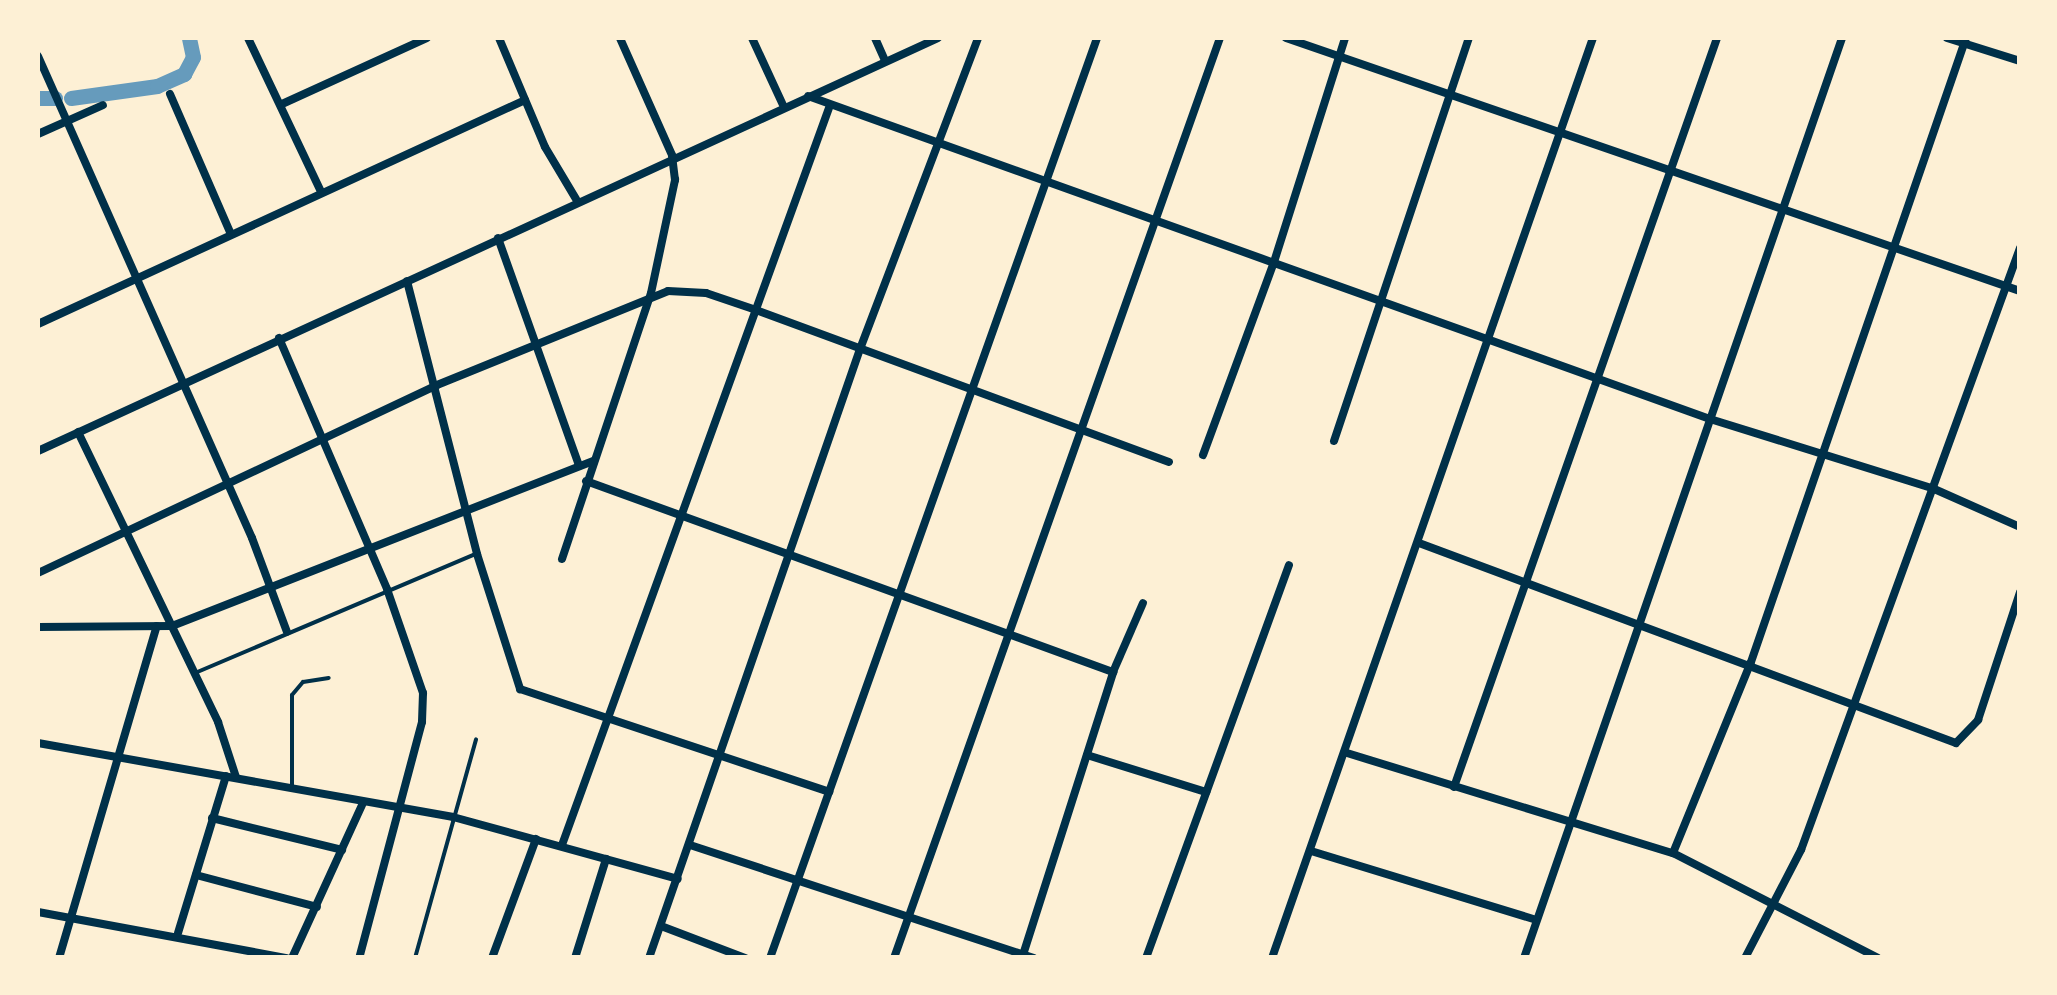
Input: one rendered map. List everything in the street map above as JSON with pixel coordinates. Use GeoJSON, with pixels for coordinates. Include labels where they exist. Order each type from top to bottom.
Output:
{"type":"FeatureCollection","features":[{"type":"Feature","properties":{"kind":"street"},"geometry":{"type":"LineString","coordinates":[[248,38],[322,192]]}},
{"type":"Feature","properties":{"kind":"street"},"geometry":{"type":"LineString","coordinates":[[282,104],[427,38]]}},
{"type":"Feature","properties":{"kind":"street"},"geometry":{"type":"LineString","coordinates":[[499,38],[525,100],[576,198]]}},
{"type":"Feature","properties":{"kind":"street"},"geometry":{"type":"LineString","coordinates":[[562,559],[651,293],[671,207],[672,155],[620,38]]}},
{"type":"Feature","properties":{"kind":"street"},"geometry":{"type":"LineString","coordinates":[[752,38],[783,105]]}},
{"type":"Feature","properties":{"kind":"street"},"geometry":{"type":"LineString","coordinates":[[875,38],[884,58]]}},
{"type":"Feature","properties":{"kind":"street"},"geometry":{"type":"LineString","coordinates":[[38,450],[407,281],[576,198],[808,96],[884,58],[938,38]]}},
{"type":"Feature","properties":{"kind":"street"},"geometry":{"type":"LineString","coordinates":[[649,958],[860,349],[978,38]]}},
{"type":"Feature","properties":{"kind":"street"},"geometry":{"type":"LineString","coordinates":[[770,958],[1098,38]]}},
{"type":"Feature","properties":{"kind":"street"},"geometry":{"type":"LineString","coordinates":[[894,958],[1220,38]]}},
{"type":"Feature","properties":{"kind":"street"},"geometry":{"type":"LineString","coordinates":[[1286,38],[1780,211],[2020,290]]}},
{"type":"Feature","properties":{"kind":"street"},"geometry":{"type":"LineString","coordinates":[[1203,455],[1274,262],[1345,38]]}},
{"type":"Feature","properties":{"kind":"street"},"geometry":{"type":"LineString","coordinates":[[1334,441],[1469,38]]}},
{"type":"Feature","properties":{"kind":"street"},"geometry":{"type":"LineString","coordinates":[[1272,958],[1347,754],[1592,38]]}},
{"type":"Feature","properties":{"kind":"street"},"geometry":{"type":"LineString","coordinates":[[1454,787],[1531,583],[1596,376],[1717,38]]}},
{"type":"Feature","properties":{"kind":"street"},"geometry":{"type":"LineString","coordinates":[[1524,958],[1636,621],[1842,38]]}},
{"type":"Feature","properties":{"kind":"street"},"geometry":{"type":"LineString","coordinates":[[1947,38],[1965,40],[2020,61]]}},
{"type":"Feature","properties":{"kind":"street"},"geometry":{"type":"LineString","coordinates":[[1673,853],[1752,662],[1965,40]]}},
{"type":"Feature","properties":{"kind":"street"},"geometry":{"type":"LineString","coordinates":[[38,56],[227,481],[287,632]]}},
{"type":"Feature","properties":{"kind":"street"},"geometry":{"type":"LineString","coordinates":[[170,94],[231,234]]}},
{"type":"Feature","properties":{"kind":"street"},"geometry":{"type":"LineString","coordinates":[[808,96],[1710,420],[1932,488],[2020,526]]}},
{"type":"Feature","properties":{"kind":"street"},"geometry":{"type":"LineString","coordinates":[[38,324],[525,100]]}},
{"type":"Feature","properties":{"kind":"street"},"geometry":{"type":"LineString","coordinates":[[38,134],[102,104]]}},
{"type":"Feature","properties":{"kind":"street"},"geometry":{"type":"LineString","coordinates":[[562,846],[606,715],[830,105]]}},
{"type":"Feature","properties":{"kind":"street"},"geometry":{"type":"LineString","coordinates":[[498,238],[579,466]]}},
{"type":"Feature","properties":{"kind":"street"},"geometry":{"type":"LineString","coordinates":[[1745,958],[1774,908],[1856,704],[2020,248]]}},
{"type":"Feature","properties":{"kind":"street"},"geometry":{"type":"LineString","coordinates":[[407,281],[477,554],[520,689],[829,792]]}},
{"type":"Feature","properties":{"kind":"street"},"geometry":{"type":"LineString","coordinates":[[38,573],[227,481],[651,293],[706,293],[1169,462]]}},
{"type":"Feature","properties":{"kind":"street"},"geometry":{"type":"LineString","coordinates":[[279,338],[387,590],[416,669],[424,712],[359,958]]}},
{"type":"Feature","properties":{"kind":"street"},"geometry":{"type":"LineString","coordinates":[[78,432],[195,673],[236,777]]}},
{"type":"Feature","properties":{"kind":"street"},"geometry":{"type":"LineString","coordinates":[[38,627],[172,626],[594,462]]}},
{"type":"Feature","properties":{"kind":"street"},"geometry":{"type":"LineString","coordinates":[[586,481],[1112,672]]}},
{"type":"Feature","properties":{"kind":"street"},"geometry":{"type":"LineString","coordinates":[[1419,543],[1752,662],[1948,742],[1963,741],[1978,720],[2020,592]]}},
{"type":"Feature","properties":{"kind":"street"},"geometry":{"type":"LineString","coordinates":[[1146,958],[1289,565]]}},
{"type":"Feature","properties":{"kind":"street"},"geometry":{"type":"LineString","coordinates":[[1022,956],[1112,672],[1143,602]]}},
{"type":"Feature","properties":{"kind":"street"},"geometry":{"type":"LineString","coordinates":[[59,958],[157,626]]}},
{"type":"Feature","properties":{"kind":"street"},"geometry":{"type":"LineString","coordinates":[[38,743],[452,817],[678,879]]}},
{"type":"Feature","properties":{"kind":"street"},"geometry":{"type":"LineString","coordinates":[[1347,754],[1673,853],[1878,958]]}},
{"type":"Feature","properties":{"kind":"street"},"geometry":{"type":"LineString","coordinates":[[1087,755],[1206,792]]}},
{"type":"Feature","properties":{"kind":"street"},"geometry":{"type":"LineString","coordinates":[[178,934],[226,776]]}},
{"type":"Feature","properties":{"kind":"street"},"geometry":{"type":"LineString","coordinates":[[38,912],[178,934],[290,958],[364,802]]}},
{"type":"Feature","properties":{"kind":"street"},"geometry":{"type":"LineString","coordinates":[[212,818],[342,850]]}},
{"type":"Feature","properties":{"kind":"street"},"geometry":{"type":"LineString","coordinates":[[492,958],[536,839]]}},
{"type":"Feature","properties":{"kind":"street"},"geometry":{"type":"LineString","coordinates":[[690,845],[1034,958]]}},
{"type":"Feature","properties":{"kind":"street"},"geometry":{"type":"LineString","coordinates":[[1311,851],[1536,920]]}},
{"type":"Feature","properties":{"kind":"street"},"geometry":{"type":"LineString","coordinates":[[575,958],[606,858]]}},
{"type":"Feature","properties":{"kind":"street"},"geometry":{"type":"LineString","coordinates":[[196,876],[317,907]]}},
{"type":"Feature","properties":{"kind":"street"},"geometry":{"type":"LineString","coordinates":[[661,926],[745,958]]}},
{"type":"Feature","properties":{"kind":"lane"},"geometry":{"type":"LineString","coordinates":[[195,673],[477,554]]}},
{"type":"Feature","properties":{"kind":"lane"},"geometry":{"type":"LineString","coordinates":[[292,788],[292,695],[303,682],[329,678]]}},
{"type":"Feature","properties":{"kind":"lane"},"geometry":{"type":"LineString","coordinates":[[415,958],[476,739]]}},
{"type":"Feature","properties":{"kind":"waterway"},"geometry":{"type":"LineString","coordinates":[[71,98],[157,86],[184,74],[193,57],[189,38]]}},
{"type":"Feature","properties":{"kind":"waterway"},"geometry":{"type":"LineString","coordinates":[[38,98],[55,98]]}}]}
